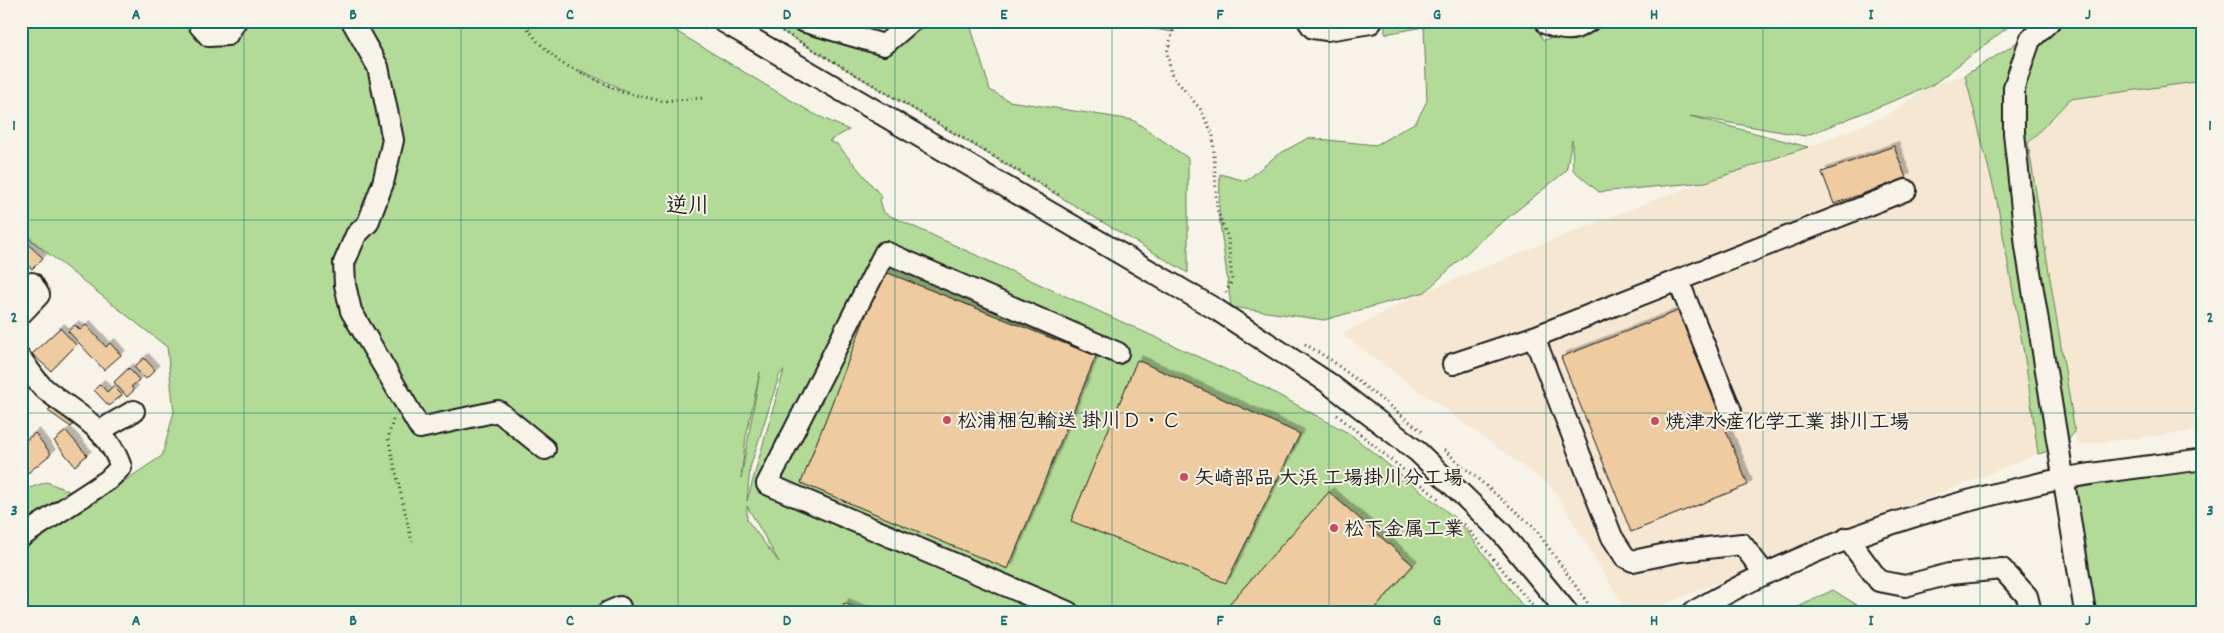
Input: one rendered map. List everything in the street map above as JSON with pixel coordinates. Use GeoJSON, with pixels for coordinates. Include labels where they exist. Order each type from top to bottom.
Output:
{"type":"FeatureCollection","features":[{"type":"Feature","properties":{"kind":"street"},"geometry":{"type":"LineString","coordinates":[[199,21],[200,26],[209,36],[227,35],[236,21]]}},
{"type":"Feature","properties":{"kind":"street"},"geometry":{"type":"LineString","coordinates":[[352,21],[378,67],[393,140],[383,183],[368,223],[356,235],[344,263],[351,311],[420,428],[498,412],[546,449]]}},
{"type":"Feature","properties":{"kind":"street"},"geometry":{"type":"LineString","coordinates":[[802,21],[884,45],[912,21]]}},
{"type":"Feature","properties":{"kind":"street"},"geometry":{"type":"LineString","coordinates":[[1308,21],[1313,28],[1327,30],[1371,23]]}},
{"type":"Feature","properties":{"kind":"street"},"geometry":{"type":"LineString","coordinates":[[1546,21],[1548,24],[1563,31],[1581,27],[1589,21]]}},
{"type":"Feature","properties":{"kind":"street"},"geometry":{"type":"LineString","coordinates":[[2050,21],[2030,40],[2014,87],[2014,133],[2026,248],[2084,612]]}},
{"type":"Feature","properties":{"kind":"street"},"geometry":{"type":"LineString","coordinates":[[719,24],[1217,310],[1327,382],[1418,452],[1502,532],[1567,612]]}},
{"type":"Feature","properties":{"kind":"street"},"geometry":{"type":"LineString","coordinates":[[1453,364],[1534,337],[1906,190]]}},
{"type":"Feature","properties":{"kind":"street"},"geometry":{"type":"LineString","coordinates":[[1068,612],[767,484],[885,252],[1118,354]]}},
{"type":"Feature","properties":{"kind":"street"},"geometry":{"type":"LineString","coordinates":[[1678,280],[1731,411]]}},
{"type":"Feature","properties":{"kind":"street"},"geometry":{"type":"LineString","coordinates":[[21,314],[39,295],[32,283]]}},
{"type":"Feature","properties":{"kind":"street"},"geometry":{"type":"LineString","coordinates":[[1534,337],[1612,537],[1624,557],[1633,561],[1682,551],[1742,544],[1766,574]]}},
{"type":"Feature","properties":{"kind":"street"},"geometry":{"type":"LineString","coordinates":[[21,359],[43,388],[94,424],[116,454],[121,468],[108,480],[21,537]]}},
{"type":"Feature","properties":{"kind":"street"},"geometry":{"type":"LineString","coordinates":[[99,432],[134,410]]}},
{"type":"Feature","properties":{"kind":"street"},"geometry":{"type":"LineString","coordinates":[[1693,612],[1730,590],[1847,538],[1969,500],[2062,479],[2203,459]]}},
{"type":"Feature","properties":{"kind":"street"},"geometry":{"type":"LineString","coordinates":[[1847,538],[1879,581],[1905,586],[1949,574],[2002,569],[2027,596],[2031,612]]}},
{"type":"Feature","properties":{"kind":"path"},"geometry":{"type":"LineString","coordinates":[[522,21],[538,42],[561,63],[622,92],[662,101],[704,98]]}},
{"type":"Feature","properties":{"kind":"path"},"geometry":{"type":"LineString","coordinates":[[692,21],[719,24]]}},
{"type":"Feature","properties":{"kind":"path"},"geometry":{"type":"LineString","coordinates":[[1176,21],[1167,52],[1171,74],[1201,110],[1213,135],[1217,210],[1228,238],[1232,281],[1217,310]]}},
{"type":"Feature","properties":{"kind":"path"},"geometry":{"type":"LineString","coordinates":[[401,395],[388,438],[412,542]]}},
{"type":"Feature","properties":{"kind":"path"},"geometry":{"type":"LineString","coordinates":[[1336,414],[1447,507]]}},
{"type":"Feature","properties":{"kind":"path"},"geometry":{"type":"LineString","coordinates":[[1461,520],[1538,612]]}},
{"type":"Feature","properties":{"kind":"shaded area"},"geometry":{"type":"Polygon","coordinates":[[[1965,75],[1997,201],[2026,365],[2038,454],[1644,612],[1627,612],[1553,488],[1342,334],[1421,293],[1667,195],[1780,159],[1887,115],[1931,86],[1965,75]]]}},
{"type":"Feature","properties":{"kind":"shaded area"},"geometry":{"type":"Polygon","coordinates":[[[2203,81],[2203,430],[2077,445],[2028,143],[2070,99],[2203,81]]]}},
{"type":"Feature","properties":{"kind":"green space"},"geometry":{"type":"Polygon","coordinates":[[[21,21],[659,21],[814,114],[849,130],[829,141],[837,144],[882,197],[880,200],[884,213],[1262,386],[1350,434],[1460,522],[1527,612],[21,612],[21,582],[27,567],[21,562],[21,542],[120,484],[162,456],[174,412],[167,347],[21,232],[21,21]],[[576,70],[613,88],[629,92],[576,70]],[[784,370],[779,376],[750,468],[747,501],[784,370]],[[760,372],[746,436],[741,478],[760,372]],[[747,506],[747,520],[779,562],[747,506]]]}},
{"type":"Feature","properties":{"kind":"green space"},"geometry":{"type":"Polygon","coordinates":[[[765,21],[787,21],[886,49],[920,21],[969,21],[990,90],[1009,101],[1133,120],[1188,158],[1188,273],[765,21]]]}},
{"type":"Feature","properties":{"kind":"green space"},"geometry":{"type":"Polygon","coordinates":[[[852,21],[887,21],[889,22],[879,29],[852,21]]]}},
{"type":"Feature","properties":{"kind":"green space"},"geometry":{"type":"Polygon","coordinates":[[[1121,21],[1174,21],[1173,32],[1130,25],[1121,21]]]}},
{"type":"Feature","properties":{"kind":"green space"},"geometry":{"type":"Polygon","coordinates":[[[1385,21],[1533,21],[1543,40],[1604,25],[1664,21],[2016,21],[1931,86],[1805,136],[1690,116],[1808,147],[1706,182],[1599,192],[1573,170],[1572,140],[1566,171],[1485,236],[1425,292],[1324,320],[1231,307],[1219,215],[1220,174],[1246,181],[1277,155],[1308,138],[1376,145],[1416,122],[1427,101],[1424,27],[1385,34],[1385,21]]]}},
{"type":"Feature","properties":{"kind":"green space"},"geometry":{"type":"Polygon","coordinates":[[[2047,21],[2203,21],[2203,81],[2070,99],[2028,143],[2075,432],[2061,448],[2038,454],[2026,365],[1997,201],[1965,75],[2006,50],[2047,21]]]}},
{"type":"Feature","properties":{"kind":"green space"},"geometry":{"type":"Polygon","coordinates":[[[2203,461],[2203,612],[2085,612],[2062,479],[2203,461]]]}},
{"type":"Feature","properties":{"kind":"green space"},"geometry":{"type":"Polygon","coordinates":[[[47,482],[73,493],[21,536],[21,491],[47,482]]]}},
{"type":"Feature","properties":{"kind":"green space"},"geometry":{"type":"Polygon","coordinates":[[[1833,590],[1868,612],[1788,612],[1833,590]]]}},
{"type":"Feature","properties":{"kind":"building"},"geometry":{"type":"Polygon","coordinates":[[[1894,146],[1906,178],[1834,204],[1822,172],[1894,146]]]}},
{"type":"Feature","properties":{"kind":"building"},"geometry":{"type":"Polygon","coordinates":[[[21,238],[43,258],[32,269],[21,259],[21,238]]]}},
{"type":"Feature","properties":{"kind":"building","name":"松浦梱包輸送 掛川Ｄ・Ｃ"},"geometry":{"type":"Polygon","coordinates":[[[883,271],[1096,356],[1008,569],[801,483],[883,271]]]}},
{"type":"Feature","properties":{"kind":"building","name":"焼津水産化学工業 掛川工場"},"geometry":{"type":"Polygon","coordinates":[[[1678,311],[1748,485],[1631,532],[1561,357],[1678,311]]]}},
{"type":"Feature","properties":{"kind":"building"},"geometry":{"type":"Polygon","coordinates":[[[75,325],[80,330],[86,325],[106,347],[110,343],[121,355],[104,370],[68,331],[75,325]]]}},
{"type":"Feature","properties":{"kind":"building"},"geometry":{"type":"Polygon","coordinates":[[[60,328],[76,345],[51,371],[32,354],[60,328]]]}},
{"type":"Feature","properties":{"kind":"building"},"geometry":{"type":"Polygon","coordinates":[[[144,358],[155,370],[146,379],[134,367],[144,358]]]}},
{"type":"Feature","properties":{"kind":"building","name":"矢崎部品 大浜 工場掛川分工場"},"geometry":{"type":"Polygon","coordinates":[[[1137,360],[1300,434],[1226,583],[1071,521],[1137,360]]]}},
{"type":"Feature","properties":{"kind":"building"},"geometry":{"type":"Polygon","coordinates":[[[129,368],[139,380],[131,387],[134,390],[127,397],[114,382],[129,368]]]}},
{"type":"Feature","properties":{"kind":"building"},"geometry":{"type":"Polygon","coordinates":[[[100,384],[107,392],[113,386],[122,395],[109,406],[94,390],[100,384]]]}},
{"type":"Feature","properties":{"kind":"building"},"geometry":{"type":"Polygon","coordinates":[[[52,404],[76,420],[71,427],[48,411],[52,404]]]}},
{"type":"Feature","properties":{"kind":"building"},"geometry":{"type":"Polygon","coordinates":[[[66,431],[87,455],[75,466],[54,441],[66,431]]]}},
{"type":"Feature","properties":{"kind":"building"},"geometry":{"type":"Polygon","coordinates":[[[35,433],[51,454],[23,477],[21,474],[21,444],[35,433]]]}},
{"type":"Feature","properties":{"kind":"building","name":"松下金属工業"},"geometry":{"type":"Polygon","coordinates":[[[1329,492],[1413,565],[1372,612],[1222,612],[1329,492]]]}},
{"type":"Feature","properties":{"kind":"building"},"geometry":{"type":"Polygon","coordinates":[[[844,603],[866,612],[840,612],[844,603]]]}},
{"type":"Feature","properties":{"kind":"place","name":"松浦梱包輸送 掛川Ｄ・Ｃ"},"geometry":{"type":"Point","coordinates":[947,420]}},
{"type":"Feature","properties":{"kind":"place","name":"焼津水産化学工業 掛川工場"},"geometry":{"type":"Point","coordinates":[1655,421]}},
{"type":"Feature","properties":{"kind":"place","name":"矢崎部品 大浜 工場掛川分工場"},"geometry":{"type":"Point","coordinates":[1184,477]}},
{"type":"Feature","properties":{"kind":"place","name":"松下金属工業"},"geometry":{"type":"Point","coordinates":[1334,528]}},
{"type":"Feature","properties":{"kind":"district","name":"逆川"},"geometry":{"type":"Point","coordinates":[688,204]}}]}
